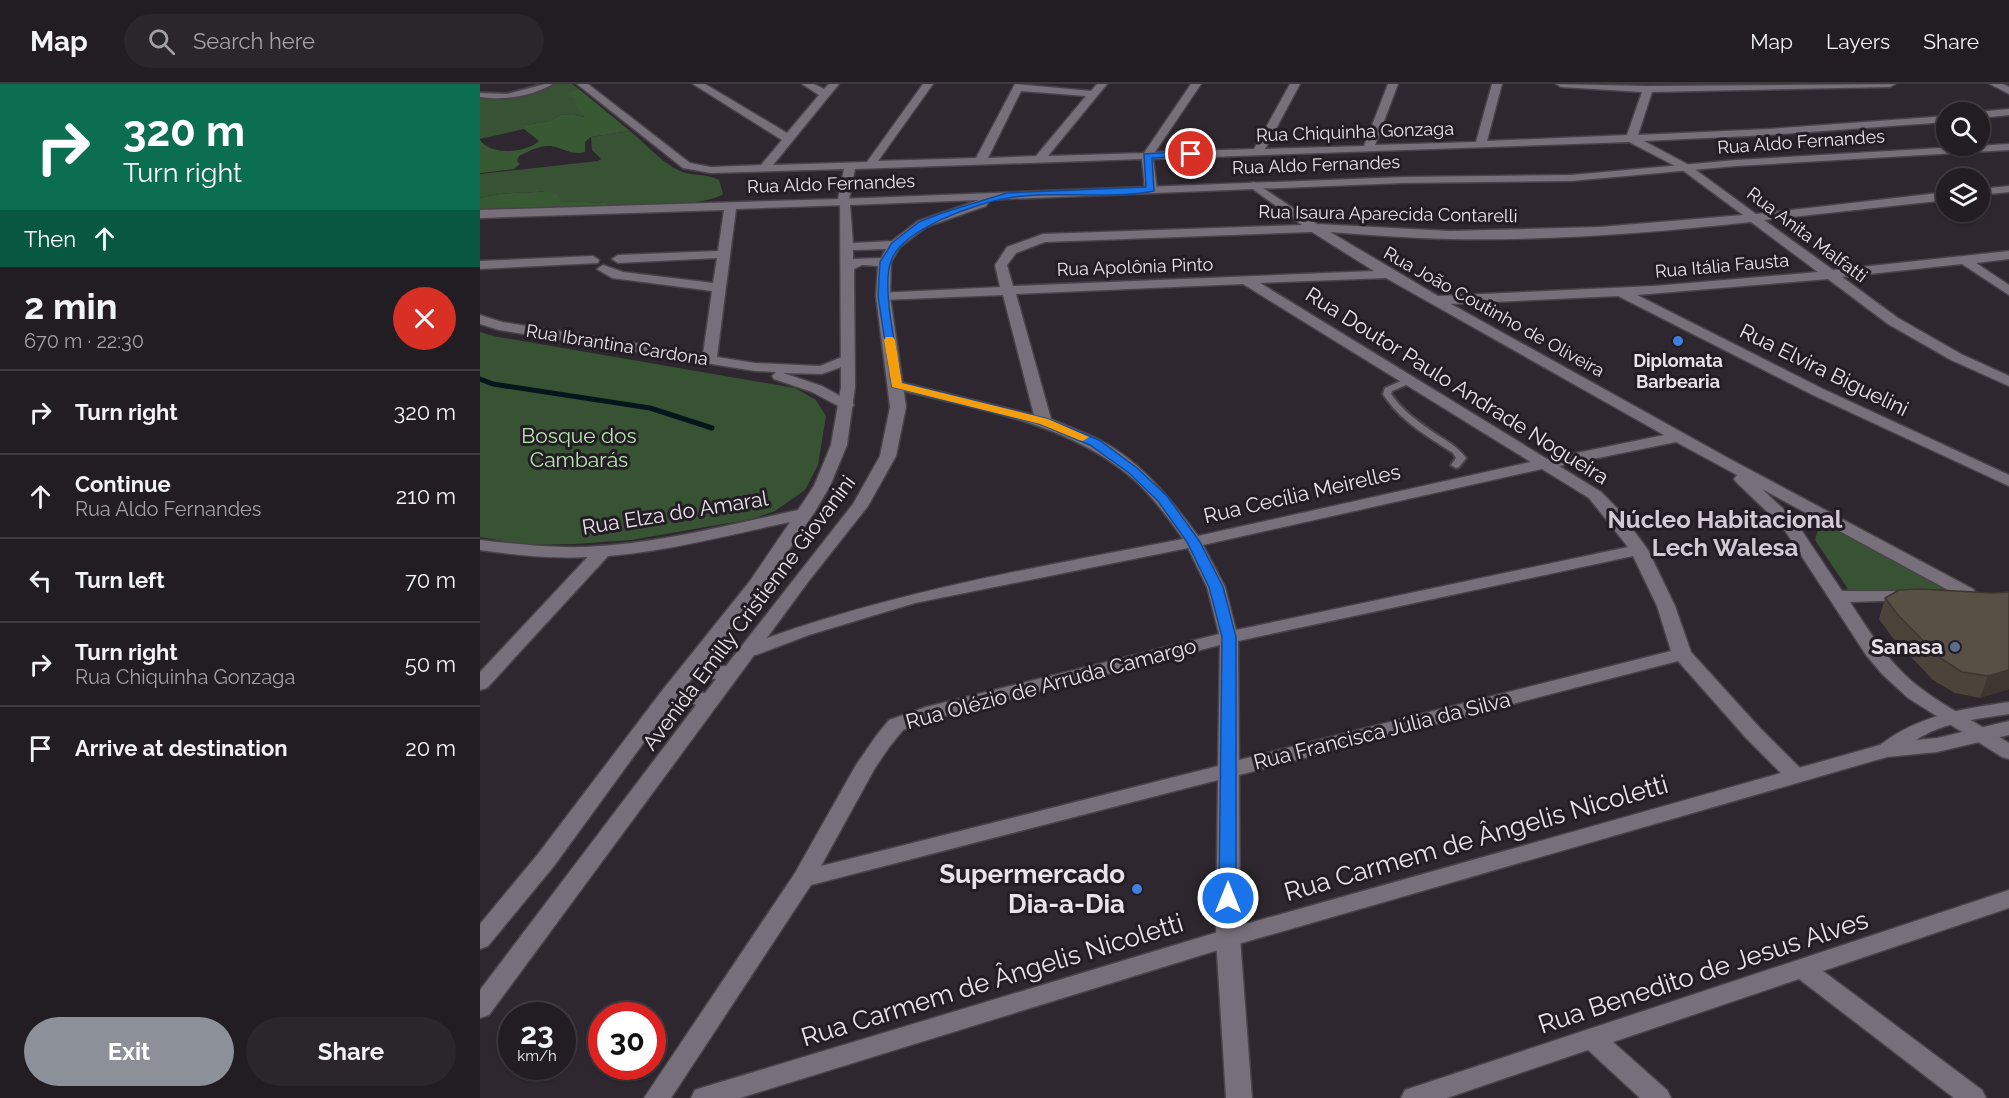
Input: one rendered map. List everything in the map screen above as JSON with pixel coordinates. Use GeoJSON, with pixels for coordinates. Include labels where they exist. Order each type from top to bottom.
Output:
{"type":"FeatureCollection","features":[{"type":"Feature","properties":{"kind":"street","name":"Rua Chiquinha Gonzaga"},"geometry":{"type":"LineString","coordinates":[[582,84],[687,166],[711,170],[1481,145],[1815,130],[1936,120]]}},
{"type":"Feature","properties":{"kind":"street"},"geometry":{"type":"LineString","coordinates":[[698,84],[787,138]]}},
{"type":"Feature","properties":{"kind":"street"},"geometry":{"type":"LineString","coordinates":[[807,84],[825,94]]}},
{"type":"Feature","properties":{"kind":"street"},"geometry":{"type":"LineString","coordinates":[[764,168],[834,84]]}},
{"type":"Feature","properties":{"kind":"street"},"geometry":{"type":"LineString","coordinates":[[869,166],[928,84]]}},
{"type":"Feature","properties":{"kind":"street"},"geometry":{"type":"LineString","coordinates":[[1039,160],[1102,84]]}},
{"type":"Feature","properties":{"kind":"street"},"geometry":{"type":"LineString","coordinates":[[1151,189],[1147,156],[1196,84]]}},
{"type":"Feature","properties":{"kind":"street"},"geometry":{"type":"LineString","coordinates":[[1258,151],[1295,84]]}},
{"type":"Feature","properties":{"kind":"street"},"geometry":{"type":"LineString","coordinates":[[1368,148],[1393,84]]}},
{"type":"Feature","properties":{"kind":"street"},"geometry":{"type":"LineString","coordinates":[[1481,145],[1497,84]]}},
{"type":"Feature","properties":{"kind":"street"},"geometry":{"type":"LineString","coordinates":[[1561,84],[1648,88],[1890,84]]}},
{"type":"Feature","properties":{"kind":"street"},"geometry":{"type":"LineString","coordinates":[[1995,84],[2009,91]]}},
{"type":"Feature","properties":{"kind":"street"},"geometry":{"type":"LineString","coordinates":[[980,162],[1018,86],[1094,94]]}},
{"type":"Feature","properties":{"kind":"street"},"geometry":{"type":"LineString","coordinates":[[1631,138],[1648,88]]}},
{"type":"Feature","properties":{"kind":"street"},"geometry":{"type":"LineString","coordinates":[[1990,114],[2009,112]]}},
{"type":"Feature","properties":{"kind":"street","name":"Rua Anita Malfatti"},"geometry":{"type":"LineString","coordinates":[[1631,138],[1685,167],[1830,275],[1923,340],[2009,382]]}},
{"type":"Feature","properties":{"kind":"street","name":"Rua Aldo Fernandes"},"geometry":{"type":"LineString","coordinates":[[480,214],[1402,180],[1571,178],[1623,175],[1685,167],[2009,147]]}},
{"type":"Feature","properties":{"kind":"street","name":"Avenida Emilly Cristienne Giovanini"},"geometry":{"type":"LineString","coordinates":[[480,940],[546,860],[668,696],[757,584],[806,513],[832,465],[839,445],[846,405],[847,247],[843,194],[850,166]]}},
{"type":"Feature","properties":{"kind":"street","name":"Rua João Coutinho de Oliveira"},"geometry":{"type":"LineString","coordinates":[[1254,185],[1314,228],[1388,274],[1722,461]]}},
{"type":"Feature","properties":{"kind":"street"},"geometry":{"type":"LineString","coordinates":[[1990,191],[2009,189]]}},
{"type":"Feature","properties":{"kind":"street","name":"Avenida Emilly Cristienne Giovanini"},"geometry":{"type":"LineString","coordinates":[[480,1008],[733,670],[768,627],[802,578],[860,506],[877,478],[888,456],[898,407],[883,296],[885,262],[895,245],[922,224],[945,214],[1007,195]]}},
{"type":"Feature","properties":{"kind":"street","name":"Rua Isaura Aparecida Contarelli"},"geometry":{"type":"LineString","coordinates":[[1044,422],[1001,265],[1005,257],[1018,246],[1043,238],[1314,228],[1450,235],[1656,227],[1936,197]]}},
{"type":"Feature","properties":{"kind":"street"},"geometry":{"type":"LineString","coordinates":[[710,360],[731,205]]}},
{"type":"Feature","properties":{"kind":"street"},"geometry":{"type":"LineString","coordinates":[[847,247],[895,245]]}},
{"type":"Feature","properties":{"kind":"street"},"geometry":{"type":"LineString","coordinates":[[480,265],[616,265],[618,259],[725,254]]}},
{"type":"Feature","properties":{"kind":"street","name":"Rua Itália Fausta"},"geometry":{"type":"LineString","coordinates":[[1438,300],[1623,293],[1830,275],[2009,255]]}},
{"type":"Feature","properties":{"kind":"street"},"geometry":{"type":"LineString","coordinates":[[847,267],[860,261],[885,262]]}},
{"type":"Feature","properties":{"kind":"street"},"geometry":{"type":"LineString","coordinates":[[1964,261],[2009,291]]}},
{"type":"Feature","properties":{"kind":"street"},"geometry":{"type":"LineString","coordinates":[[598,265],[612,274],[720,288]]}},
{"type":"Feature","properties":{"kind":"street","name":"Rua Apolônia Pinto"},"geometry":{"type":"LineString","coordinates":[[883,296],[1388,274]]}},
{"type":"Feature","properties":{"kind":"street","name":"Rua Doutor Paulo Andrade Nogueira"},"geometry":{"type":"LineString","coordinates":[[1245,280],[1595,495],[1611,512],[1639,550],[1666,606],[1682,654],[1753,733],[1796,776]]}},
{"type":"Feature","properties":{"kind":"street","name":"Rua Elvira Biguelini"},"geometry":{"type":"LineString","coordinates":[[1623,293],[1818,393],[2009,481]]}},
{"type":"Feature","properties":{"kind":"street","name":"Rua Ibrantina Cardona"},"geometry":{"type":"LineString","coordinates":[[480,319],[499,326],[755,367],[822,370],[847,360]]}},
{"type":"Feature","properties":{"kind":"street","name":"Rua Ibrantina Cardona"},"geometry":{"type":"LineString","coordinates":[[755,367],[817,389],[846,405]]}},
{"type":"Feature","properties":{"kind":"street"},"geometry":{"type":"LineString","coordinates":[[896,385],[1044,422],[1094,442],[1133,470],[1162,499],[1193,542],[1216,587],[1229,637],[1228,938],[1239,1098]]}},
{"type":"Feature","properties":{"kind":"street","name":"Rua Cecília Meirelles"},"geometry":{"type":"LineString","coordinates":[[749,651],[794,632],[873,608],[1193,542],[1543,463],[1680,436]]}},
{"type":"Feature","properties":{"kind":"street"},"geometry":{"type":"LineString","coordinates":[[1722,461],[1967,593]]}},
{"type":"Feature","properties":{"kind":"street"},"geometry":{"type":"LineString","coordinates":[[1722,461],[1788,523],[1873,651],[1890,671],[1915,694],[2009,752]]}},
{"type":"Feature","properties":{"kind":"street","name":"Rua Elza do Amaral"},"geometry":{"type":"LineString","coordinates":[[480,544],[538,550],[603,551],[726,530],[806,513]]}},
{"type":"Feature","properties":{"kind":"street"},"geometry":{"type":"LineString","coordinates":[[1788,523],[1805,519],[1829,518]]}},
{"type":"Feature","properties":{"kind":"street","name":"Rua Olézio de Arruda Camargo"},"geometry":{"type":"LineString","coordinates":[[657,1098],[803,879],[866,765],[896,725],[926,714],[1229,637],[1639,550]]}},
{"type":"Feature","properties":{"kind":"street"},"geometry":{"type":"LineString","coordinates":[[480,684],[603,551]]}},
{"type":"Feature","properties":{"kind":"street"},"geometry":{"type":"LineString","coordinates":[[1838,597],[1988,594]]}},
{"type":"Feature","properties":{"kind":"street","name":"Rua Cecília Meirelles"},"geometry":{"type":"LineString","coordinates":[[768,627],[794,632]]}},
{"type":"Feature","properties":{"kind":"street","name":"Rua Francisca Júlia da Silva"},"geometry":{"type":"LineString","coordinates":[[803,879],[1682,654]]}},
{"type":"Feature","properties":{"kind":"street"},"geometry":{"type":"LineString","coordinates":[[694,664],[693,670],[701,673],[733,670]]}},
{"type":"Feature","properties":{"kind":"street"},"geometry":{"type":"LineString","coordinates":[[668,696],[677,694],[690,696],[709,704]]}},
{"type":"Feature","properties":{"kind":"street"},"geometry":{"type":"LineString","coordinates":[[1887,750],[1920,728],[1950,717],[2009,708]]}},
{"type":"Feature","properties":{"kind":"street"},"geometry":{"type":"LineString","coordinates":[[1887,750],[1937,745],[2009,728]]}},
{"type":"Feature","properties":{"kind":"street","name":"Rua Carmem de Ângelis Nicoletti"},"geometry":{"type":"LineString","coordinates":[[704,1098],[1228,938],[1887,750]]}},
{"type":"Feature","properties":{"kind":"street","name":"Rua Benedito de Jesus Alves"},"geometry":{"type":"LineString","coordinates":[[1414,1098],[2005,905]]}},
{"type":"Feature","properties":{"kind":"street"},"geometry":{"type":"LineString","coordinates":[[1804,969],[1973,1098]]}},
{"type":"Feature","properties":{"kind":"street"},"geometry":{"type":"LineString","coordinates":[[1592,1038],[1658,1098]]}},
{"type":"Feature","properties":{"kind":"lane"},"geometry":{"type":"LineString","coordinates":[[480,95],[513,96],[550,84]]}},
{"type":"Feature","properties":{"kind":"lane"},"geometry":{"type":"LineString","coordinates":[[1408,381],[1388,390],[1386,394],[1401,411],[1456,452],[1461,458],[1456,465]]}},
{"type":"Feature","properties":{"kind":"green space"},"geometry":{"type":"Polygon","coordinates":[[[555,84],[572,84],[580,90],[575,90],[574,98],[584,115],[582,117],[572,114],[560,115],[550,121],[526,125],[524,129],[480,139],[480,98],[512,97],[555,84]]]}},
{"type":"Feature","properties":{"kind":"green space"},"geometry":{"type":"Polygon","coordinates":[[[580,90],[630,131],[591,137],[585,142],[585,152],[580,153],[551,146],[538,147],[519,156],[517,161],[520,164],[514,169],[480,173],[480,140],[492,149],[518,150],[539,141],[524,129],[525,125],[550,121],[560,115],[584,116],[578,109],[574,98],[566,94],[580,90]]]}},
{"type":"Feature","properties":{"kind":"green space"},"geometry":{"type":"Polygon","coordinates":[[[630,131],[672,167],[688,174],[709,176],[719,180],[723,194],[714,198],[685,203],[609,206],[606,203],[561,201],[547,191],[480,198],[480,174],[598,161],[601,159],[592,150],[591,137],[630,131]]]}},
{"type":"Feature","properties":{"kind":"green space"},"geometry":{"type":"Polygon","coordinates":[[[547,191],[558,195],[561,201],[606,203],[609,206],[480,210],[480,198],[547,191]]]}},
{"type":"Feature","properties":{"kind":"green space","name":"Bosque dos Cambarás"},"geometry":{"type":"Polygon","coordinates":[[[480,332],[795,388],[816,400],[826,416],[818,465],[805,490],[775,511],[752,519],[631,540],[575,544],[525,545],[480,537],[480,332]]]}},
{"type":"Feature","properties":{"kind":"green space"},"geometry":{"type":"Polygon","coordinates":[[[1819,526],[1850,533],[1951,589],[1850,592],[1815,540],[1819,526]]]}},
{"type":"Feature","properties":{"kind":"building","name":"Sanasa"},"geometry":{"type":"Polygon","coordinates":[[[1899,590],[2009,592],[2009,670],[1988,676],[1962,672],[1940,658],[1898,615],[1885,598],[1899,590]]]}},
{"type":"Feature","properties":{"kind":"waterway"},"geometry":{"type":"LineString","coordinates":[[480,379],[493,384],[650,408],[712,428]]}},
{"type":"Feature","properties":{"kind":"slow traffic"},"geometry":{"type":"LineString","coordinates":[[889,340],[896,385],[1044,422],[1083,437]]}},
{"type":"Feature","properties":{"kind":"place","name":"Diplomata Barbearia"},"geometry":{"type":"Point","coordinates":[1678,341]}},
{"type":"Feature","properties":{"kind":"place","name":"Sanasa"},"geometry":{"type":"Point","coordinates":[1955,647]}},
{"type":"Feature","properties":{"kind":"place","name":"Supermercado Dia-a-Dia"},"geometry":{"type":"Point","coordinates":[1137,889]}},
{"type":"Feature","properties":{"kind":"district","name":"Núcleo Habitacional Lech Walesa"},"geometry":{"type":"Point","coordinates":[1725,534]}},
{"type":"Feature","properties":{"kind":"route"},"geometry":{"type":"LineString","coordinates":[[1191,154],[1147,156],[1151,189],[1007,195],[945,214],[922,224],[895,245],[885,262],[883,296],[896,385],[1044,422],[1094,442],[1133,470],[1162,499],[1193,542],[1216,587],[1229,637],[1228,898]]}}]}
